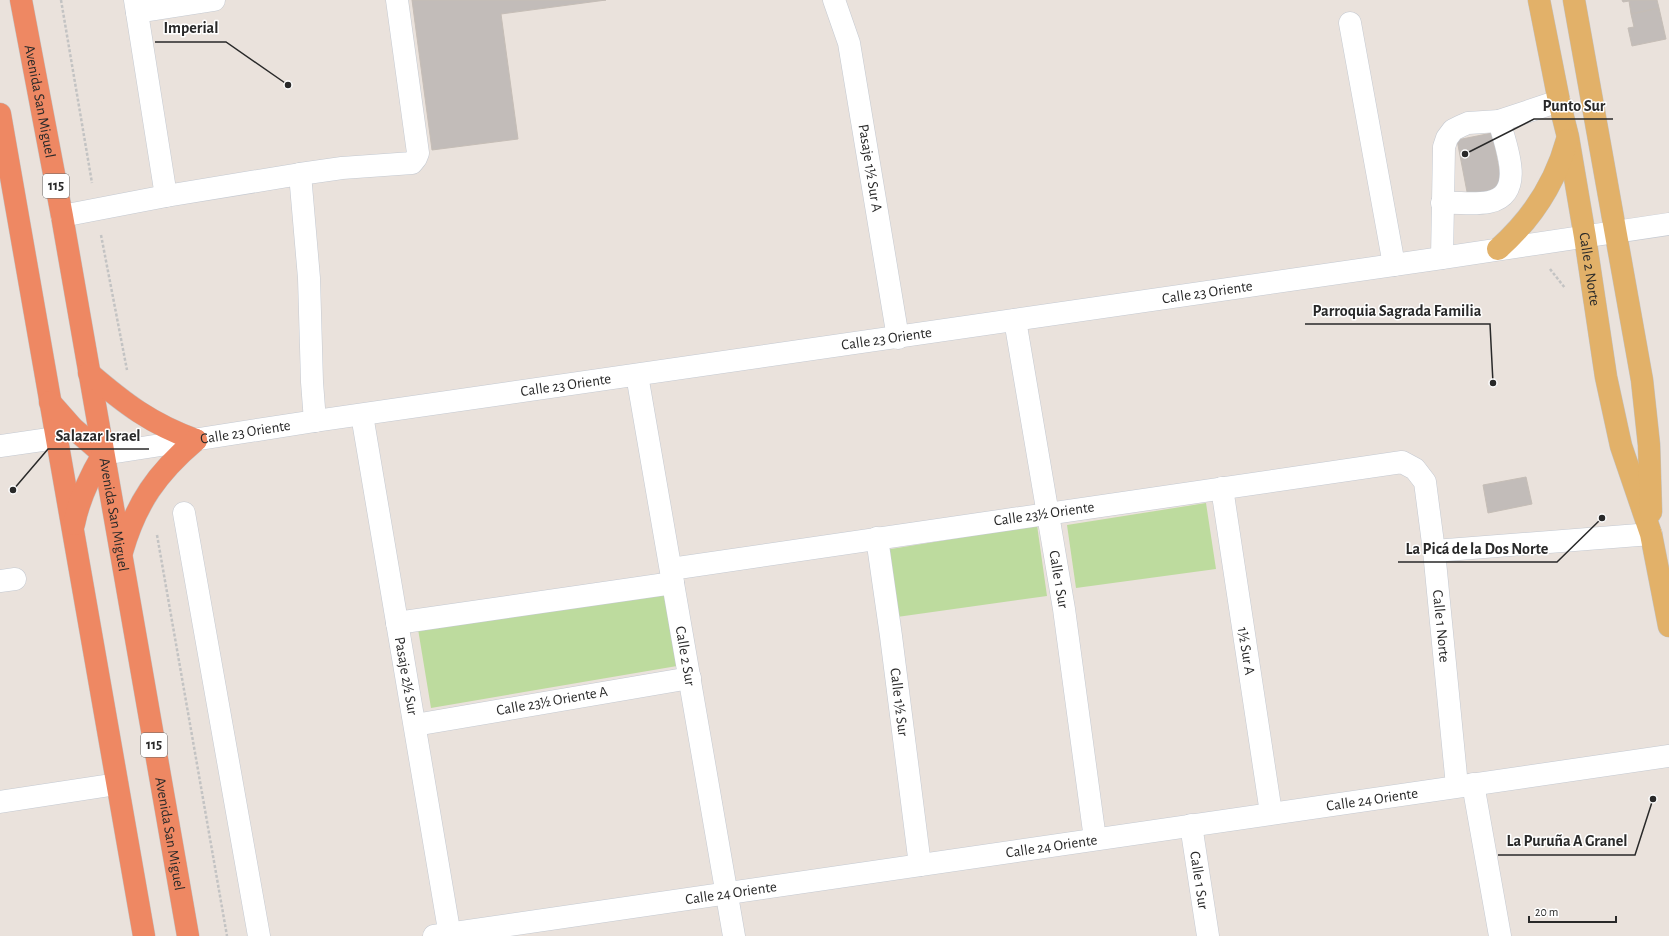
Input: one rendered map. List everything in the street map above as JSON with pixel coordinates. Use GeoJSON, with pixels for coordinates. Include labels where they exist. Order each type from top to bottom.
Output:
{"type":"FeatureCollection","features":[{"type":"Feature","properties":{"kind":"highway","name":"Avenida San Miguel"},"geometry":{"type":"LineString","coordinates":[[21,0],[62,216],[188,936]]}},
{"type":"Feature","properties":{"kind":"highway"},"geometry":{"type":"LineString","coordinates":[[0,114],[144,936]]}},
{"type":"Feature","properties":{"kind":"highway"},"geometry":{"type":"LineString","coordinates":[[89,372],[123,402],[141,414],[160,425],[196,440],[174,460],[144,498],[127,534],[121,553]]}},
{"type":"Feature","properties":{"kind":"highway"},"geometry":{"type":"LineString","coordinates":[[50,402],[73,428],[103,454],[89,478],[76,513],[73,530]]}},
{"type":"Feature","properties":{"kind":"main road","name":"Calle 2 Norte"},"geometry":{"type":"LineString","coordinates":[[1539,0],[1559,101],[1568,137],[1586,237],[1606,377],[1621,446],[1651,534],[1669,626]]}},
{"type":"Feature","properties":{"kind":"main road","name":"Calle 2 Norte"},"geometry":{"type":"LineString","coordinates":[[1574,0],[1642,380],[1649,445],[1651,534]]}},
{"type":"Feature","properties":{"kind":"main road"},"geometry":{"type":"LineString","coordinates":[[1498,249],[1516,233],[1532,215],[1545,196],[1558,168],[1568,137]]}},
{"type":"Feature","properties":{"kind":"street"},"geometry":{"type":"LineString","coordinates":[[166,196],[136,6],[214,0]]}},
{"type":"Feature","properties":{"kind":"street"},"geometry":{"type":"LineString","coordinates":[[62,216],[166,196],[300,174],[342,168],[412,162],[416,158],[418,152],[397,0]]}},
{"type":"Feature","properties":{"kind":"street","name":"Pasaje 1½ Sur A"},"geometry":{"type":"LineString","coordinates":[[834,0],[849,43],[898,338]]}},
{"type":"Feature","properties":{"kind":"street"},"geometry":{"type":"LineString","coordinates":[[1350,23],[1394,265]]}},
{"type":"Feature","properties":{"kind":"street"},"geometry":{"type":"LineString","coordinates":[[1442,258],[1444,147],[1447,138],[1453,130],[1468,123],[1499,121],[1559,101]]}},
{"type":"Feature","properties":{"kind":"street"},"geometry":{"type":"LineString","coordinates":[[1442,203],[1490,202],[1506,191],[1511,182],[1512,172],[1499,121]]}},
{"type":"Feature","properties":{"kind":"street"},"geometry":{"type":"LineString","coordinates":[[300,174],[309,278],[312,382],[315,421]]}},
{"type":"Feature","properties":{"kind":"street","name":"Calle 23 Oriente"},"geometry":{"type":"LineString","coordinates":[[103,454],[315,421],[362,416],[1669,224]]}},
{"type":"Feature","properties":{"kind":"street","name":"Calle 1 Sur"},"geometry":{"type":"LineString","coordinates":[[1015,320],[1049,513],[1064,609],[1095,839]]}},
{"type":"Feature","properties":{"kind":"street","name":"Calle 2 Sur"},"geometry":{"type":"LineString","coordinates":[[637,375],[734,936]]}},
{"type":"Feature","properties":{"kind":"street","name":"Pasaje 2½ Sur"},"geometry":{"type":"LineString","coordinates":[[362,416],[415,724],[444,935]]}},
{"type":"Feature","properties":{"kind":"street"},"geometry":{"type":"LineString","coordinates":[[0,446],[56,438]]}},
{"type":"Feature","properties":{"kind":"street","name":"Calle 23½ Oriente"},"geometry":{"type":"LineString","coordinates":[[672,576],[877,538],[1402,462],[1416,469]]}},
{"type":"Feature","properties":{"kind":"street","name":"Calle 1 Norte"},"geometry":{"type":"LineString","coordinates":[[1416,469],[1425,482],[1465,785],[1500,936]]}},
{"type":"Feature","properties":{"kind":"street","name":"1½ Sur A"},"geometry":{"type":"LineString","coordinates":[[1222,488],[1271,814]]}},
{"type":"Feature","properties":{"kind":"street"},"geometry":{"type":"LineString","coordinates":[[184,513],[259,936]]}},
{"type":"Feature","properties":{"kind":"street"},"geometry":{"type":"LineString","coordinates":[[1434,551],[1651,534]]}},
{"type":"Feature","properties":{"kind":"street","name":"Calle 1½ Sur"},"geometry":{"type":"LineString","coordinates":[[877,538],[920,865]]}},
{"type":"Feature","properties":{"kind":"street"},"geometry":{"type":"LineString","coordinates":[[397,623],[672,576]]}},
{"type":"Feature","properties":{"kind":"street","name":"Calle 23½ Oriente A"},"geometry":{"type":"LineString","coordinates":[[415,724],[690,678]]}},
{"type":"Feature","properties":{"kind":"street","name":"Calle 24 Oriente"},"geometry":{"type":"LineString","coordinates":[[444,935],[1669,756]]}},
{"type":"Feature","properties":{"kind":"street"},"geometry":{"type":"LineString","coordinates":[[0,802],[117,784]]}},
{"type":"Feature","properties":{"kind":"street","name":"Calle 1 Sur"},"geometry":{"type":"LineString","coordinates":[[1191,825],[1208,936]]}},
{"type":"Feature","properties":{"kind":"green space"},"geometry":{"type":"Polygon","coordinates":[[[1206,503],[1216,569],[1076,588],[1067,525],[1206,503]]]}},
{"type":"Feature","properties":{"kind":"green space"},"geometry":{"type":"Polygon","coordinates":[[[1037,525],[1047,596],[897,617],[885,550],[1037,525]]]}},
{"type":"Feature","properties":{"kind":"green space"},"geometry":{"type":"Polygon","coordinates":[[[665,593],[677,666],[431,708],[418,629],[665,593]]]}},
{"type":"Feature","properties":{"kind":"building"},"geometry":{"type":"Polygon","coordinates":[[[412,0],[606,0],[501,14],[518,139],[432,150],[412,0]]]}},
{"type":"Feature","properties":{"kind":"building"},"geometry":{"type":"Polygon","coordinates":[[[1622,0],[1657,0],[1659,8],[1631,14],[1629,1],[1623,2],[1622,0]]]}},
{"type":"Feature","properties":{"kind":"building"},"geometry":{"type":"Polygon","coordinates":[[[1659,8],[1666,39],[1632,46],[1628,28],[1634,27],[1631,14],[1659,8]]]}},
{"type":"Feature","properties":{"kind":"building"},"geometry":{"type":"Polygon","coordinates":[[[1492,133],[1503,190],[1468,197],[1457,140],[1492,133]]]}},
{"type":"Feature","properties":{"kind":"building"},"geometry":{"type":"Polygon","coordinates":[[[1526,477],[1532,504],[1488,513],[1483,485],[1526,477]]]}},
{"type":"Feature","properties":{"kind":"place","name":"Imperial"},"geometry":{"type":"Point","coordinates":[288,85]}},
{"type":"Feature","properties":{"kind":"place","name":"Punto Sur"},"geometry":{"type":"Point","coordinates":[1465,154]}},
{"type":"Feature","properties":{"kind":"place","name":"Parroquia Sagrada Familia"},"geometry":{"type":"Point","coordinates":[1493,383]}},
{"type":"Feature","properties":{"kind":"place","name":"Salazar Israel"},"geometry":{"type":"Point","coordinates":[13,490]}},
{"type":"Feature","properties":{"kind":"place","name":"La Picá de la Dos Norte"},"geometry":{"type":"Point","coordinates":[1602,518]}},
{"type":"Feature","properties":{"kind":"place","name":"La Puruña A Granel"},"geometry":{"type":"Point","coordinates":[1653,799]}}]}
